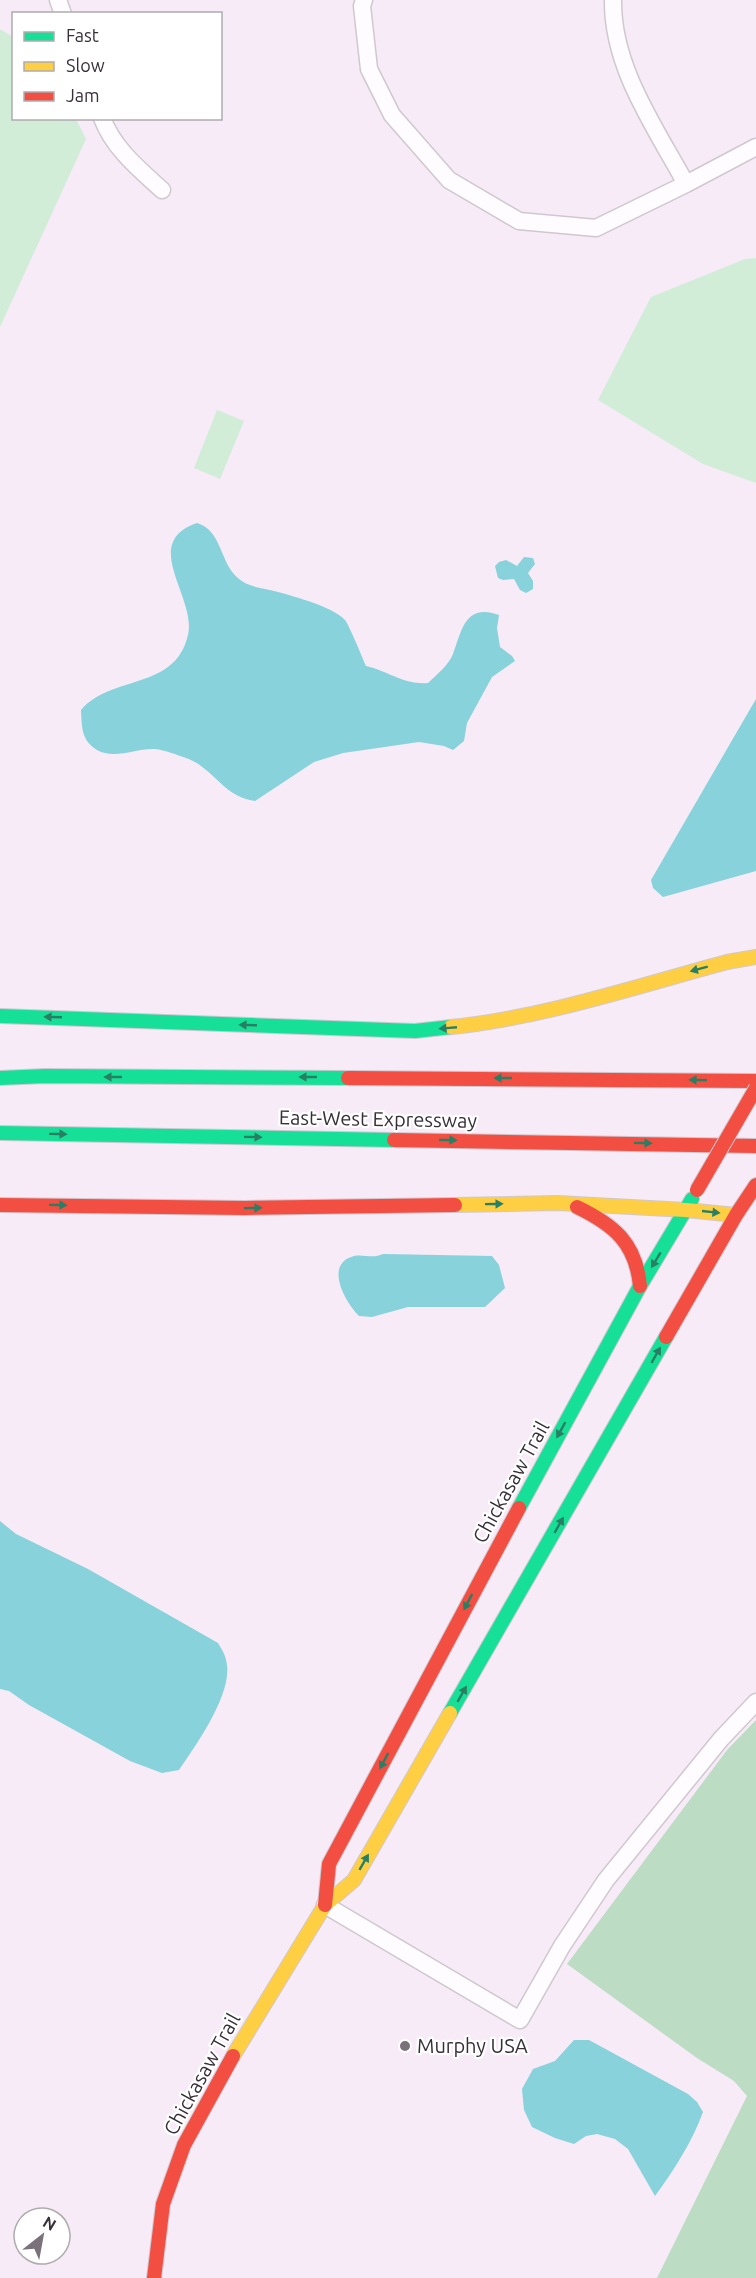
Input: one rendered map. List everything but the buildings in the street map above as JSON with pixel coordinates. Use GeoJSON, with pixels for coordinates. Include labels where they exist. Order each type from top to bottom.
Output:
{"type":"FeatureCollection","features":[{"type":"Feature","properties":{"kind":"main road"},"geometry":{"type":"LineString","coordinates":[[0,1016],[415,1031],[485,1024],[555,1008],[727,962],[756,957]]}},
{"type":"Feature","properties":{"kind":"main road","name":"East-West Expressway"},"geometry":{"type":"LineString","coordinates":[[0,1078],[56,1076],[756,1081]]}},
{"type":"Feature","properties":{"kind":"main road","name":"Chickasaw Trail"},"geometry":{"type":"LineString","coordinates":[[325,1905],[329,1864],[495,1551],[640,1287],[756,1088]]}},
{"type":"Feature","properties":{"kind":"main road","name":"East-West Expressway"},"geometry":{"type":"LineString","coordinates":[[0,1133],[756,1146]]}},
{"type":"Feature","properties":{"kind":"main road","name":"Chickasaw Trail"},"geometry":{"type":"LineString","coordinates":[[154,2278],[155,2252],[163,2204],[184,2145],[219,2080],[325,1905],[354,1880],[736,1215],[755,1186]]}},
{"type":"Feature","properties":{"kind":"main road"},"geometry":{"type":"LineString","coordinates":[[0,1205],[245,1208],[569,1204],[736,1215]]}},
{"type":"Feature","properties":{"kind":"main road"},"geometry":{"type":"LineString","coordinates":[[569,1204],[595,1215],[624,1240],[638,1264],[640,1287]]}},
{"type":"Feature","properties":{"kind":"street"},"geometry":{"type":"LineString","coordinates":[[364,0],[362,6],[369,69],[392,115],[449,180],[519,221],[596,228],[756,147]]}},
{"type":"Feature","properties":{"kind":"street"},"geometry":{"type":"LineString","coordinates":[[613,0],[613,22],[627,75],[686,184]]}},
{"type":"Feature","properties":{"kind":"street"},"geometry":{"type":"LineString","coordinates":[[103,120],[124,156],[162,190]]}},
{"type":"Feature","properties":{"kind":"street"},"geometry":{"type":"LineString","coordinates":[[325,1905],[520,2020],[562,1946],[606,1880],[721,1739],[756,1702]]}},
{"type":"Feature","properties":{"kind":"green space"},"geometry":{"type":"Polygon","coordinates":[[[0,29],[12,36],[12,120],[76,120],[86,139],[0,327],[0,29]]]}},
{"type":"Feature","properties":{"kind":"green space"},"geometry":{"type":"Polygon","coordinates":[[[756,258],[756,483],[703,464],[598,400],[651,297],[745,259],[756,258]]]}},
{"type":"Feature","properties":{"kind":"green space"},"geometry":{"type":"Polygon","coordinates":[[[217,410],[244,421],[220,479],[194,468],[217,410]]]}},
{"type":"Feature","properties":{"kind":"green space"},"geometry":{"type":"Polygon","coordinates":[[[756,1720],[756,2278],[657,2278],[747,2096],[734,2081],[697,2058],[567,1964],[727,1750],[756,1720]]]}},
{"type":"Feature","properties":{"kind":"water"},"geometry":{"type":"Polygon","coordinates":[[[197,523],[212,533],[228,565],[243,582],[314,603],[345,620],[366,666],[411,682],[428,683],[451,658],[467,621],[479,613],[488,612],[499,615],[497,628],[500,647],[515,661],[492,677],[467,723],[464,741],[453,750],[444,746],[419,742],[343,753],[314,762],[255,801],[235,794],[195,762],[171,753],[148,749],[111,754],[97,750],[85,737],[81,710],[94,699],[109,691],[157,674],[181,653],[188,635],[189,620],[174,572],[171,557],[172,544],[180,532],[197,523]]]}},
{"type":"Feature","properties":{"kind":"water"},"geometry":{"type":"Polygon","coordinates":[[[524,557],[533,558],[535,564],[528,573],[533,581],[533,589],[526,593],[520,590],[514,579],[498,578],[495,566],[506,560],[517,566],[524,557]]]}},
{"type":"Feature","properties":{"kind":"water"},"geometry":{"type":"Polygon","coordinates":[[[756,699],[756,871],[663,897],[653,888],[651,880],[756,699]]]}},
{"type":"Feature","properties":{"kind":"water"},"geometry":{"type":"Polygon","coordinates":[[[383,1254],[492,1256],[499,1265],[505,1288],[485,1307],[408,1307],[372,1317],[359,1316],[348,1302],[340,1284],[340,1267],[345,1260],[354,1256],[383,1254]]]}},
{"type":"Feature","properties":{"kind":"water"},"geometry":{"type":"Polygon","coordinates":[[[0,1521],[16,1534],[88,1569],[218,1643],[226,1660],[225,1687],[212,1717],[179,1770],[162,1773],[130,1761],[29,1705],[9,1691],[0,1689],[0,1521]]]}},
{"type":"Feature","properties":{"kind":"water"},"geometry":{"type":"Polygon","coordinates":[[[574,2040],[589,2040],[688,2094],[703,2112],[682,2156],[655,2196],[628,2149],[615,2139],[597,2134],[586,2136],[574,2144],[532,2127],[524,2110],[522,2089],[533,2069],[555,2061],[574,2040]]]}},
{"type":"Feature","properties":{"kind":"traffic: fast"},"geometry":{"type":"LineString","coordinates":[[0,1016],[415,1031],[451,1027]]}},
{"type":"Feature","properties":{"kind":"traffic: fast"},"geometry":{"type":"LineString","coordinates":[[0,1078],[45,1076],[348,1078]]}},
{"type":"Feature","properties":{"kind":"traffic: fast"},"geometry":{"type":"LineString","coordinates":[[0,1133],[394,1140]]}},
{"type":"Feature","properties":{"kind":"traffic: fast"},"geometry":{"type":"LineString","coordinates":[[519,1508],[640,1286],[692,1199]]}},
{"type":"Feature","properties":{"kind":"traffic: fast"},"geometry":{"type":"LineString","coordinates":[[450,1713],[666,1337]]}},
{"type":"Feature","properties":{"kind":"traffic: slow"},"geometry":{"type":"LineString","coordinates":[[451,1027],[485,1023],[555,1009],[727,962],[756,957]]}},
{"type":"Feature","properties":{"kind":"traffic: slow"},"geometry":{"type":"LineString","coordinates":[[455,1205],[558,1203],[736,1215]]}},
{"type":"Feature","properties":{"kind":"traffic: slow"},"geometry":{"type":"LineString","coordinates":[[233,2056],[325,1905],[354,1880],[450,1713]]}},
{"type":"Feature","properties":{"kind":"traffic: jam"},"geometry":{"type":"LineString","coordinates":[[348,1078],[756,1081]]}},
{"type":"Feature","properties":{"kind":"traffic: jam"},"geometry":{"type":"LineString","coordinates":[[697,1190],[756,1088]]}},
{"type":"Feature","properties":{"kind":"traffic: jam"},"geometry":{"type":"LineString","coordinates":[[394,1140],[756,1146]]}},
{"type":"Feature","properties":{"kind":"traffic: jam"},"geometry":{"type":"LineString","coordinates":[[666,1337],[736,1215],[756,1185]]}},
{"type":"Feature","properties":{"kind":"traffic: jam"},"geometry":{"type":"LineString","coordinates":[[0,1205],[245,1208],[455,1205]]}},
{"type":"Feature","properties":{"kind":"traffic: jam"},"geometry":{"type":"LineString","coordinates":[[577,1207],[602,1221],[621,1237],[634,1258],[640,1286]]}},
{"type":"Feature","properties":{"kind":"traffic: jam"},"geometry":{"type":"LineString","coordinates":[[325,1905],[329,1864],[519,1508]]}},
{"type":"Feature","properties":{"kind":"traffic: jam"},"geometry":{"type":"LineString","coordinates":[[154,2278],[163,2204],[184,2145],[233,2056]]}},
{"type":"Feature","properties":{"kind":"place","name":"Murphy USA"},"geometry":{"type":"Point","coordinates":[405,2046]}}]}
